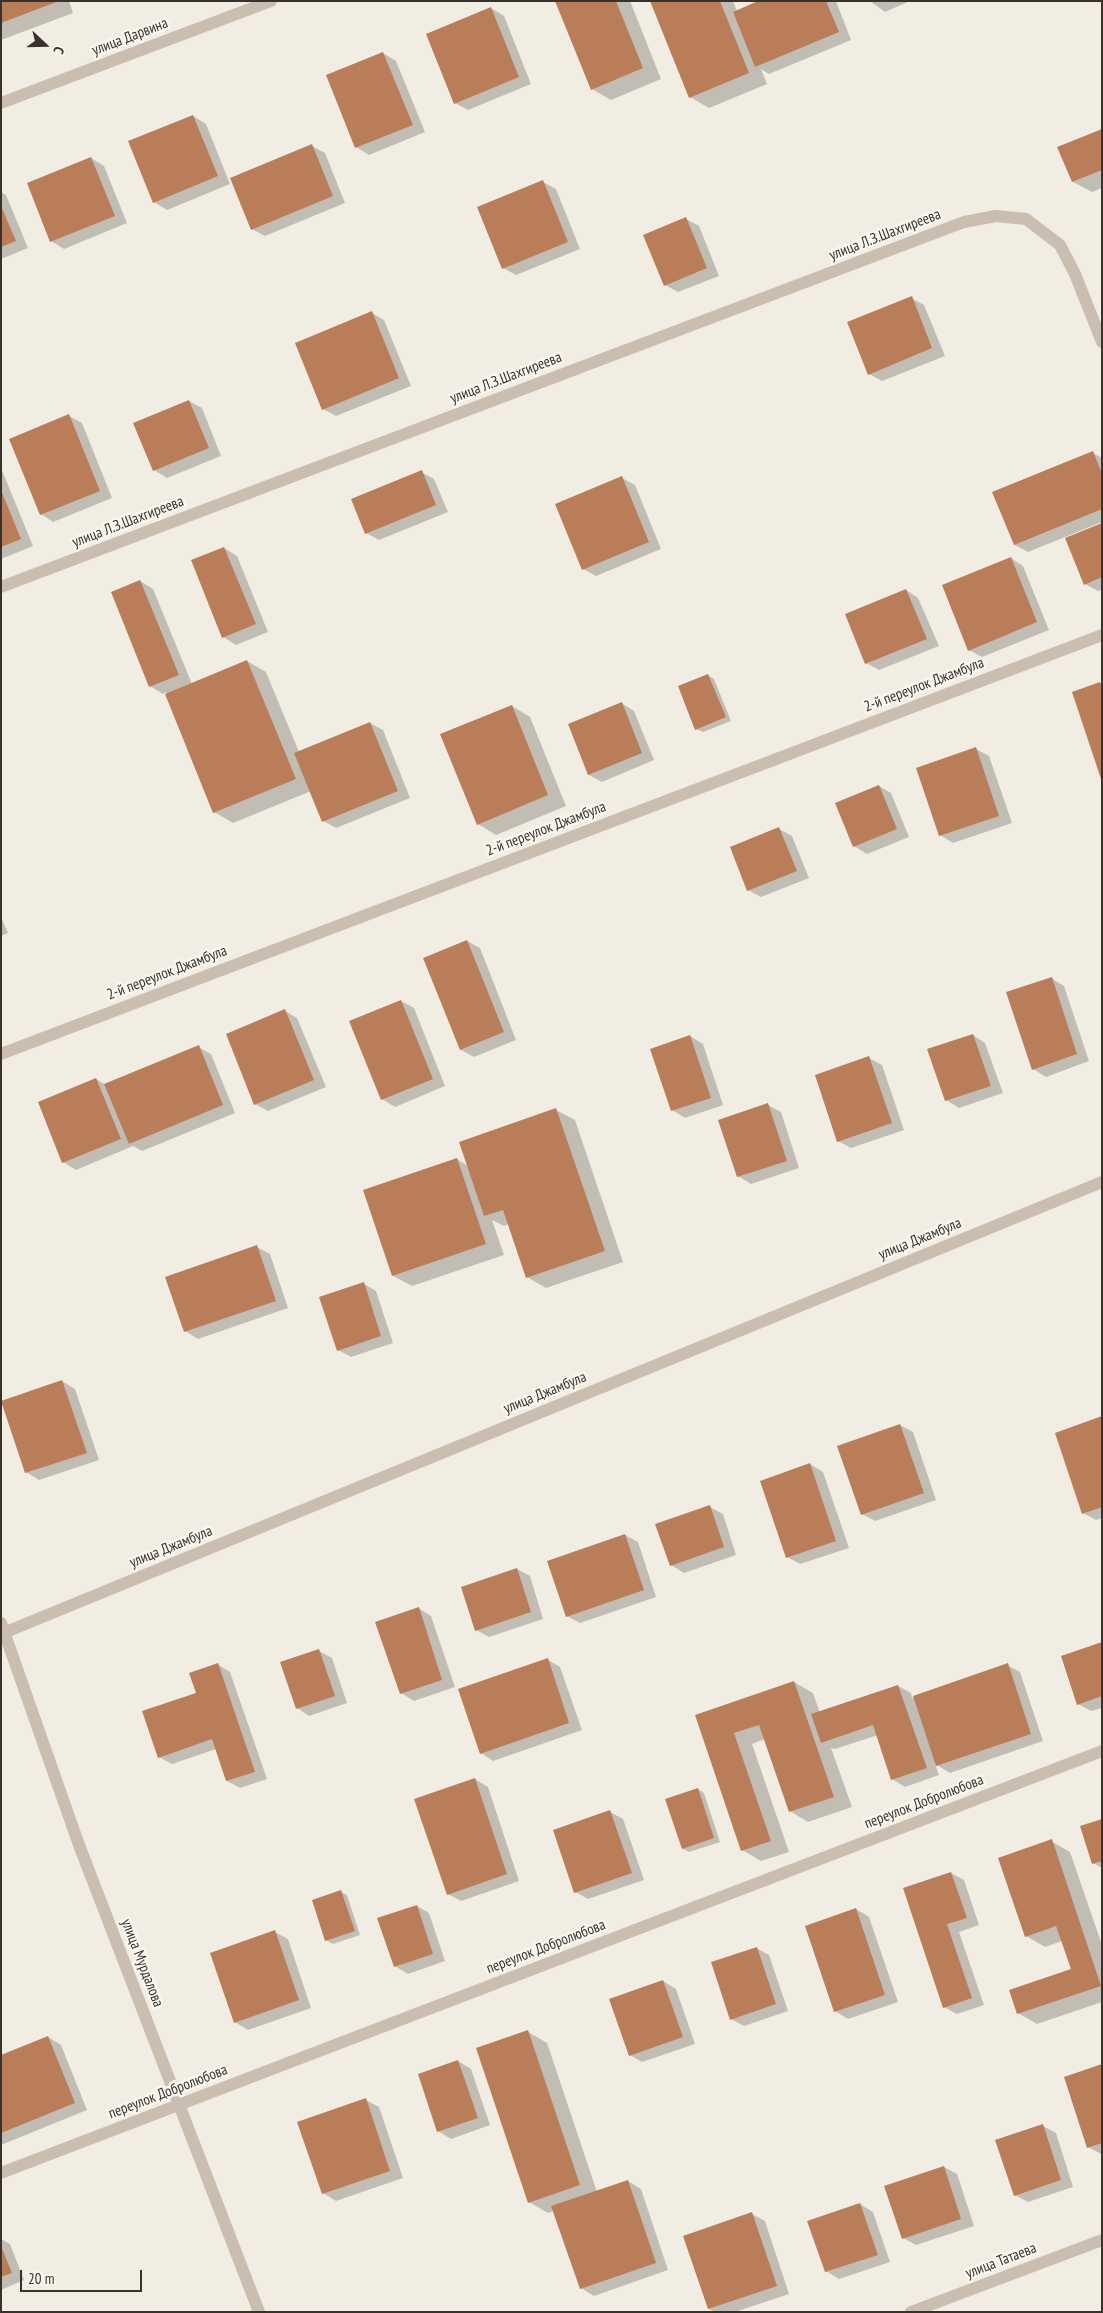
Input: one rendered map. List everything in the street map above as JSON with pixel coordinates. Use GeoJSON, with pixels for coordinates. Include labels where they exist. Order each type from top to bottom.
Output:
{"type":"FeatureCollection","features":[{"type":"Feature","properties":{"kind":"street","name":"улица Дарвина"},"geometry":{"type":"LineString","coordinates":[[1,103],[271,1]]}},
{"type":"Feature","properties":{"kind":"street","name":"улица Л.З.Шахгиреева"},"geometry":{"type":"LineString","coordinates":[[1,587],[964,222],[996,216],[1026,219],[1060,245],[1075,274],[1102,342]]}},
{"type":"Feature","properties":{"kind":"street","name":"2-й переулок Джамбула"},"geometry":{"type":"LineString","coordinates":[[1,1054],[1102,635]]}},
{"type":"Feature","properties":{"kind":"street","name":"улица Джамбула"},"geometry":{"type":"LineString","coordinates":[[2,1630],[1102,1182]]}},
{"type":"Feature","properties":{"kind":"street","name":"улица Мурдалова"},"geometry":{"type":"LineString","coordinates":[[2,1630],[79,1845],[259,2312]]}},
{"type":"Feature","properties":{"kind":"street","name":"переулок Добролюбова"},"geometry":{"type":"LineString","coordinates":[[1,2173],[1102,1751]]}},
{"type":"Feature","properties":{"kind":"street","name":"улица Татаева"},"geometry":{"type":"LineString","coordinates":[[911,2312],[1102,2240]]}},
{"type":"Feature","properties":{"kind":"building"},"geometry":{"type":"Polygon","coordinates":[[[1,1],[59,1],[1,23],[1,1]]]}},
{"type":"Feature","properties":{"kind":"building"},"geometry":{"type":"Polygon","coordinates":[[[555,1],[616,1],[643,68],[591,90],[555,1]]]}},
{"type":"Feature","properties":{"kind":"building"},"geometry":{"type":"Polygon","coordinates":[[[650,1],[720,1],[749,73],[689,98],[650,1]]]}},
{"type":"Feature","properties":{"kind":"building"},"geometry":{"type":"Polygon","coordinates":[[[758,1],[826,1],[839,32],[755,67],[733,12],[758,1]]]}},
{"type":"Feature","properties":{"kind":"building"},"geometry":{"type":"Polygon","coordinates":[[[491,7],[519,77],[454,104],[426,34],[491,7]]]}},
{"type":"Feature","properties":{"kind":"building"},"geometry":{"type":"Polygon","coordinates":[[[383,52],[413,125],[355,148],[326,75],[383,52]]]}},
{"type":"Feature","properties":{"kind":"building"},"geometry":{"type":"Polygon","coordinates":[[[193,115],[218,176],[153,203],[128,141],[193,115]]]}},
{"type":"Feature","properties":{"kind":"building"},"geometry":{"type":"Polygon","coordinates":[[[1102,129],[1102,170],[1072,182],[1057,147],[1102,129]]]}},
{"type":"Feature","properties":{"kind":"building"},"geometry":{"type":"Polygon","coordinates":[[[312,144],[333,196],[251,230],[230,178],[312,144]]]}},
{"type":"Feature","properties":{"kind":"building"},"geometry":{"type":"Polygon","coordinates":[[[91,157],[115,216],[50,242],[27,183],[91,157]]]}},
{"type":"Feature","properties":{"kind":"building"},"geometry":{"type":"Polygon","coordinates":[[[543,180],[568,242],[502,269],[477,207],[543,180]]]}},
{"type":"Feature","properties":{"kind":"building"},"geometry":{"type":"Polygon","coordinates":[[[1,206],[16,241],[1,247],[1,206]]]}},
{"type":"Feature","properties":{"kind":"building"},"geometry":{"type":"Polygon","coordinates":[[[686,217],[707,268],[664,286],[643,235],[686,217]]]}},
{"type":"Feature","properties":{"kind":"building"},"geometry":{"type":"Polygon","coordinates":[[[912,296],[932,348],[868,375],[847,322],[912,296]]]}},
{"type":"Feature","properties":{"kind":"building"},"geometry":{"type":"Polygon","coordinates":[[[372,311],[399,378],[322,410],[295,343],[372,311]]]}},
{"type":"Feature","properties":{"kind":"building"},"geometry":{"type":"Polygon","coordinates":[[[189,400],[209,448],[153,471],[133,423],[189,400]]]}},
{"type":"Feature","properties":{"kind":"building"},"geometry":{"type":"Polygon","coordinates":[[[69,414],[100,491],[40,515],[9,439],[69,414]]]}},
{"type":"Feature","properties":{"kind":"building"},"geometry":{"type":"Polygon","coordinates":[[[1093,451],[1102,474],[1102,509],[1014,545],[992,492],[1093,451]]]}},
{"type":"Feature","properties":{"kind":"building"},"geometry":{"type":"Polygon","coordinates":[[[422,470],[436,505],[365,534],[351,499],[422,470]]]}},
{"type":"Feature","properties":{"kind":"building"},"geometry":{"type":"Polygon","coordinates":[[[622,476],[649,542],[582,570],[555,504],[622,476]]]}},
{"type":"Feature","properties":{"kind":"building"},"geometry":{"type":"Polygon","coordinates":[[[1,490],[21,539],[1,547],[1,490]]]}},
{"type":"Feature","properties":{"kind":"building"},"geometry":{"type":"Polygon","coordinates":[[[1102,523],[1102,577],[1084,585],[1065,538],[1102,523]]]}},
{"type":"Feature","properties":{"kind":"building"},"geometry":{"type":"Polygon","coordinates":[[[224,547],[256,624],[222,638],[191,560],[224,547]]]}},
{"type":"Feature","properties":{"kind":"building"},"geometry":{"type":"Polygon","coordinates":[[[1011,557],[1037,622],[968,651],[942,585],[1011,557]]]}},
{"type":"Feature","properties":{"kind":"building"},"geometry":{"type":"Polygon","coordinates":[[[140,580],[179,675],[149,687],[111,592],[140,580]]]}},
{"type":"Feature","properties":{"kind":"building"},"geometry":{"type":"Polygon","coordinates":[[[906,589],[927,639],[865,664],[845,614],[906,589]]]}},
{"type":"Feature","properties":{"kind":"building"},"geometry":{"type":"Polygon","coordinates":[[[247,660],[296,779],[213,813],[165,694],[247,660]]]}},
{"type":"Feature","properties":{"kind":"building"},"geometry":{"type":"Polygon","coordinates":[[[708,674],[726,717],[695,730],[678,686],[708,674]]]}},
{"type":"Feature","properties":{"kind":"building"},"geometry":{"type":"Polygon","coordinates":[[[1100,682],[1102,687],[1101,779],[1072,692],[1100,682]]]}},
{"type":"Feature","properties":{"kind":"building"},"geometry":{"type":"Polygon","coordinates":[[[622,702],[642,753],[588,775],[568,724],[622,702]]]}},
{"type":"Feature","properties":{"kind":"building"},"geometry":{"type":"Polygon","coordinates":[[[512,705],[548,795],[477,825],[440,734],[512,705]]]}},
{"type":"Feature","properties":{"kind":"building"},"geometry":{"type":"Polygon","coordinates":[[[370,722],[398,791],[322,822],[294,753],[370,722]]]}},
{"type":"Feature","properties":{"kind":"building"},"geometry":{"type":"Polygon","coordinates":[[[976,747],[999,816],[939,836],[916,768],[976,747]]]}},
{"type":"Feature","properties":{"kind":"building"},"geometry":{"type":"Polygon","coordinates":[[[879,785],[897,829],[853,847],[835,803],[879,785]]]}},
{"type":"Feature","properties":{"kind":"building"},"geometry":{"type":"Polygon","coordinates":[[[779,827],[797,871],[747,891],[730,847],[779,827]]]}},
{"type":"Feature","properties":{"kind":"building"},"geometry":{"type":"Polygon","coordinates":[[[467,940],[504,1032],[460,1050],[423,958],[467,940]]]}},
{"type":"Feature","properties":{"kind":"building"},"geometry":{"type":"Polygon","coordinates":[[[1052,977],[1077,1054],[1032,1070],[1006,992],[1052,977]]]}},
{"type":"Feature","properties":{"kind":"building"},"geometry":{"type":"Polygon","coordinates":[[[401,1000],[433,1079],[381,1100],[349,1021],[401,1000]]]}},
{"type":"Feature","properties":{"kind":"building"},"geometry":{"type":"Polygon","coordinates":[[[285,1009],[314,1080],[254,1105],[226,1034],[285,1009]]]}},
{"type":"Feature","properties":{"kind":"building"},"geometry":{"type":"Polygon","coordinates":[[[973,1034],[991,1086],[945,1101],[927,1049],[973,1034]]]}},
{"type":"Feature","properties":{"kind":"building"},"geometry":{"type":"Polygon","coordinates":[[[690,1035],[711,1098],[671,1111],[650,1049],[690,1035]]]}},
{"type":"Feature","properties":{"kind":"building"},"geometry":{"type":"Polygon","coordinates":[[[199,1045],[223,1105],[129,1144],[104,1084],[199,1045]]]}},
{"type":"Feature","properties":{"kind":"building"},"geometry":{"type":"Polygon","coordinates":[[[869,1056],[892,1123],[837,1142],[815,1075],[869,1056]]]}},
{"type":"Feature","properties":{"kind":"building"},"geometry":{"type":"Polygon","coordinates":[[[96,1078],[121,1139],[62,1163],[38,1102],[96,1078]]]}},
{"type":"Feature","properties":{"kind":"building"},"geometry":{"type":"Polygon","coordinates":[[[768,1103],[787,1161],[737,1177],[718,1120],[768,1103]]]}},
{"type":"Feature","properties":{"kind":"building"},"geometry":{"type":"Polygon","coordinates":[[[556,1108],[605,1251],[526,1278],[503,1210],[484,1216],[459,1142],[556,1108]]]}},
{"type":"Feature","properties":{"kind":"building"},"geometry":{"type":"Polygon","coordinates":[[[457,1158],[486,1244],[392,1276],[363,1190],[457,1158]]]}},
{"type":"Feature","properties":{"kind":"building"},"geometry":{"type":"Polygon","coordinates":[[[257,1245],[276,1301],[184,1332],[165,1277],[257,1245]]]}},
{"type":"Feature","properties":{"kind":"building"},"geometry":{"type":"Polygon","coordinates":[[[364,1282],[381,1336],[337,1351],[319,1297],[364,1282]]]}},
{"type":"Feature","properties":{"kind":"building"},"geometry":{"type":"Polygon","coordinates":[[[62,1380],[87,1453],[25,1473],[1,1401],[62,1380]]]}},
{"type":"Feature","properties":{"kind":"building"},"geometry":{"type":"Polygon","coordinates":[[[1102,1416],[1102,1507],[1082,1514],[1055,1433],[1102,1416]]]}},
{"type":"Feature","properties":{"kind":"building"},"geometry":{"type":"Polygon","coordinates":[[[900,1424],[924,1493],[861,1515],[837,1446],[900,1424]]]}},
{"type":"Feature","properties":{"kind":"building"},"geometry":{"type":"Polygon","coordinates":[[[810,1463],[836,1541],[786,1558],[760,1481],[810,1463]]]}},
{"type":"Feature","properties":{"kind":"building"},"geometry":{"type":"Polygon","coordinates":[[[710,1505],[724,1547],[670,1566],[655,1524],[710,1505]]]}},
{"type":"Feature","properties":{"kind":"building"},"geometry":{"type":"Polygon","coordinates":[[[625,1534],[644,1590],[566,1617],[547,1561],[625,1534]]]}},
{"type":"Feature","properties":{"kind":"building"},"geometry":{"type":"Polygon","coordinates":[[[517,1568],[531,1612],[475,1631],[461,1587],[517,1568]]]}},
{"type":"Feature","properties":{"kind":"building"},"geometry":{"type":"Polygon","coordinates":[[[419,1607],[442,1680],[400,1694],[375,1622],[419,1607]]]}},
{"type":"Feature","properties":{"kind":"building"},"geometry":{"type":"Polygon","coordinates":[[[1102,1642],[1102,1696],[1077,1705],[1061,1656],[1102,1642]]]}},
{"type":"Feature","properties":{"kind":"building"},"geometry":{"type":"Polygon","coordinates":[[[319,1649],[335,1696],[296,1709],[280,1662],[319,1649]]]}},
{"type":"Feature","properties":{"kind":"building"},"geometry":{"type":"Polygon","coordinates":[[[548,1658],[569,1723],[480,1754],[458,1689],[548,1658]]]}},
{"type":"Feature","properties":{"kind":"building"},"geometry":{"type":"Polygon","coordinates":[[[218,1663],[255,1772],[226,1781],[212,1739],[158,1758],[142,1711],[196,1693],[189,1673],[218,1663]]]}},
{"type":"Feature","properties":{"kind":"building"},"geometry":{"type":"Polygon","coordinates":[[[1008,1663],[1031,1734],[936,1766],[913,1696],[1008,1663]]]}},
{"type":"Feature","properties":{"kind":"building"},"geometry":{"type":"Polygon","coordinates":[[[794,1681],[834,1797],[789,1812],[759,1725],[734,1733],[771,1841],[741,1851],[695,1715],[794,1681]]]}},
{"type":"Feature","properties":{"kind":"building"},"geometry":{"type":"Polygon","coordinates":[[[898,1685],[927,1768],[891,1780],[873,1725],[821,1743],[811,1714],[898,1685]]]}},
{"type":"Feature","properties":{"kind":"building"},"geometry":{"type":"Polygon","coordinates":[[[475,1778],[507,1874],[447,1895],[414,1799],[475,1778]]]}},
{"type":"Feature","properties":{"kind":"building"},"geometry":{"type":"Polygon","coordinates":[[[698,1788],[714,1838],[682,1849],[665,1799],[698,1788]]]}},
{"type":"Feature","properties":{"kind":"building"},"geometry":{"type":"Polygon","coordinates":[[[610,1810],[632,1873],[574,1893],[553,1830],[610,1810]]]}},
{"type":"Feature","properties":{"kind":"building"},"geometry":{"type":"Polygon","coordinates":[[[1102,1819],[1102,1861],[1092,1864],[1080,1826],[1102,1819]]]}},
{"type":"Feature","properties":{"kind":"building"},"geometry":{"type":"Polygon","coordinates":[[[1052,1839],[1101,1986],[1017,2014],[1009,1990],[1071,1969],[1056,1926],[1025,1937],[998,1858],[1052,1839]]]}},
{"type":"Feature","properties":{"kind":"building"},"geometry":{"type":"Polygon","coordinates":[[[951,1872],[967,1918],[947,1924],[972,1998],[943,2008],[903,1888],[951,1872]]]}},
{"type":"Feature","properties":{"kind":"building"},"geometry":{"type":"Polygon","coordinates":[[[341,1890],[355,1931],[325,1941],[312,1900],[341,1890]]]}},
{"type":"Feature","properties":{"kind":"building"},"geometry":{"type":"Polygon","coordinates":[[[417,1905],[433,1954],[394,1967],[377,1918],[417,1905]]]}},
{"type":"Feature","properties":{"kind":"building"},"geometry":{"type":"Polygon","coordinates":[[[856,1908],[885,1995],[834,2012],[805,1926],[856,1908]]]}},
{"type":"Feature","properties":{"kind":"building"},"geometry":{"type":"Polygon","coordinates":[[[275,1930],[299,2000],[234,2023],[210,1953],[275,1930]]]}},
{"type":"Feature","properties":{"kind":"building"},"geometry":{"type":"Polygon","coordinates":[[[757,1947],[776,2004],[730,2020],[711,1962],[757,1947]]]}},
{"type":"Feature","properties":{"kind":"building"},"geometry":{"type":"Polygon","coordinates":[[[663,1980],[683,2037],[629,2056],[609,1999],[663,1980]]]}},
{"type":"Feature","properties":{"kind":"building"},"geometry":{"type":"Polygon","coordinates":[[[528,2030],[580,2185],[528,2203],[476,2048],[528,2030]]]}},
{"type":"Feature","properties":{"kind":"building"},"geometry":{"type":"Polygon","coordinates":[[[48,2036],[75,2103],[1,2133],[1,2055],[48,2036]]]}},
{"type":"Feature","properties":{"kind":"building"},"geometry":{"type":"Polygon","coordinates":[[[458,2060],[478,2118],[437,2132],[418,2074],[458,2060]]]}},
{"type":"Feature","properties":{"kind":"building"},"geometry":{"type":"Polygon","coordinates":[[[1102,2064],[1102,2143],[1087,2148],[1064,2077],[1102,2064]]]}},
{"type":"Feature","properties":{"kind":"building"},"geometry":{"type":"Polygon","coordinates":[[[366,2098],[390,2171],[322,2194],[297,2122],[366,2098]]]}},
{"type":"Feature","properties":{"kind":"building"},"geometry":{"type":"Polygon","coordinates":[[[1043,2124],[1061,2180],[1014,2196],[995,2140],[1043,2124]]]}},
{"type":"Feature","properties":{"kind":"building"},"geometry":{"type":"Polygon","coordinates":[[[944,2166],[961,2219],[902,2239],[884,2186],[944,2166]]]}},
{"type":"Feature","properties":{"kind":"building"},"geometry":{"type":"Polygon","coordinates":[[[628,2180],[656,2263],[580,2289],[551,2206],[628,2180]]]}},
{"type":"Feature","properties":{"kind":"building"},"geometry":{"type":"Polygon","coordinates":[[[860,2203],[878,2255],[825,2272],[807,2221],[860,2203]]]}},
{"type":"Feature","properties":{"kind":"building"},"geometry":{"type":"Polygon","coordinates":[[[752,2212],[777,2286],[708,2309],[683,2236],[752,2212]]]}},
{"type":"Feature","properties":{"kind":"building"},"geometry":{"type":"Polygon","coordinates":[[[1,2246],[12,2273],[1,2277],[1,2246]]]}}]}
